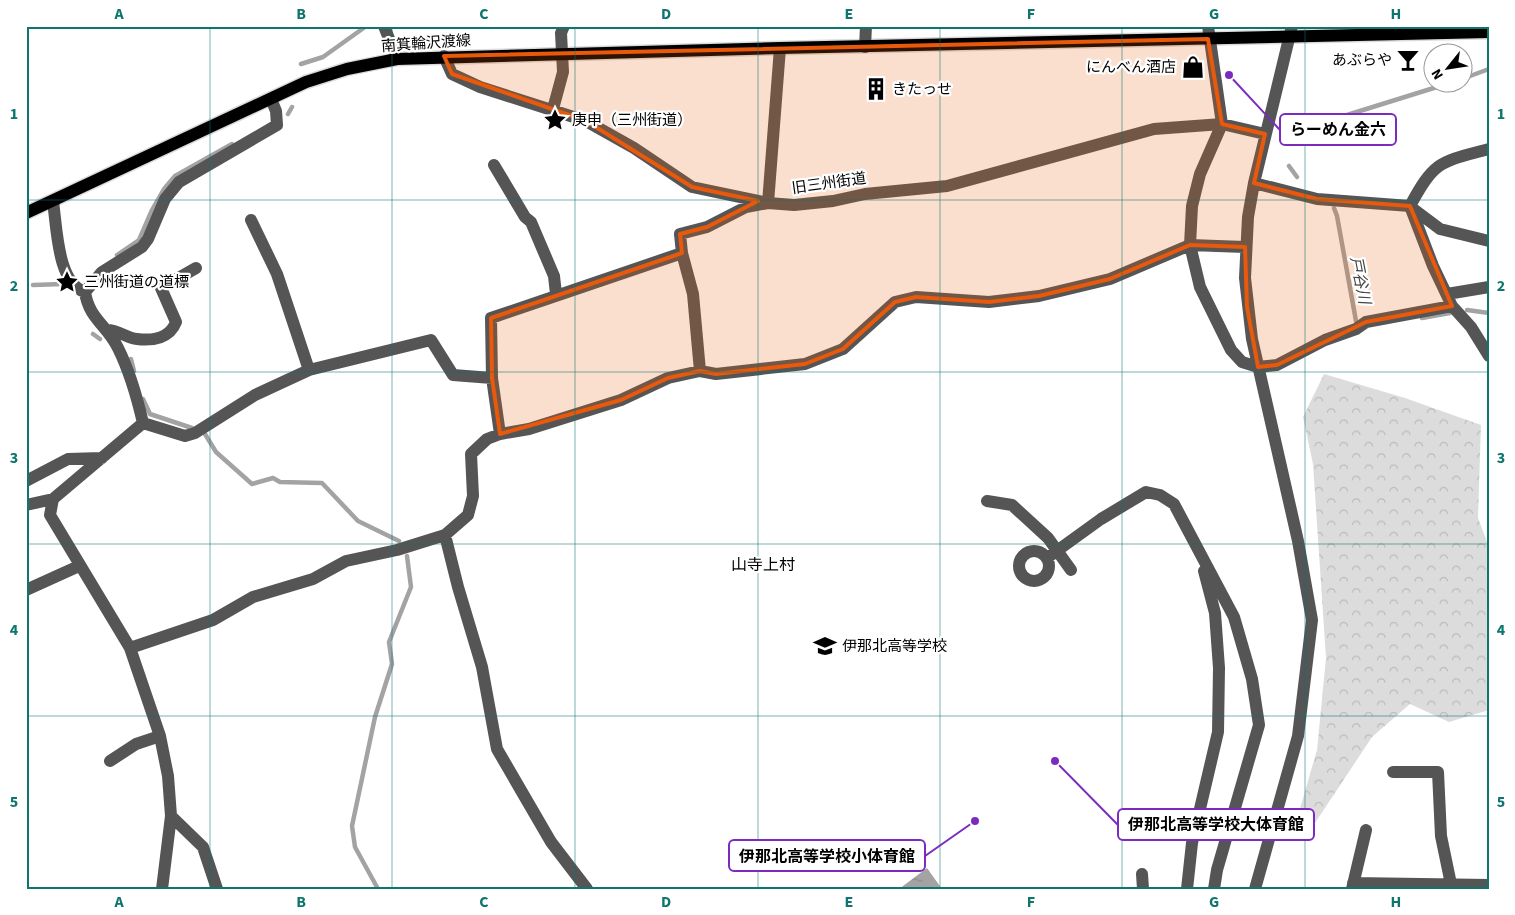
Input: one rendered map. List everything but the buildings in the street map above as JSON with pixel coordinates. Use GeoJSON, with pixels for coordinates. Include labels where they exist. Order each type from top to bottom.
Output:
{"type":"FeatureCollection","features":[{"type":"Feature","properties":{"kind":"main road","name":"南箕輪沢渡線"},"geometry":{"type":"LineString","coordinates":[[26,213],[306,82],[347,70],[397,59],[444,56],[865,46],[1208,32],[1411,30],[1489,32]]}},
{"type":"Feature","properties":{"kind":"street"},"geometry":{"type":"LineString","coordinates":[[384,26],[397,59]]}},
{"type":"Feature","properties":{"kind":"street"},"geometry":{"type":"LineString","coordinates":[[552,109],[563,72],[561,33],[564,26]]}},
{"type":"Feature","properties":{"kind":"street"},"geometry":{"type":"LineString","coordinates":[[865,46],[866,26]]}},
{"type":"Feature","properties":{"kind":"street"},"geometry":{"type":"LineString","coordinates":[[1208,32],[1222,124],[1200,174],[1192,206],[1190,245],[1200,287],[1231,350],[1242,362],[1258,367],[1277,365],[1325,340],[1361,326],[1452,306]]}},
{"type":"Feature","properties":{"kind":"street"},"geometry":{"type":"LineString","coordinates":[[1256,889],[1298,736],[1312,620],[1298,541],[1258,367],[1247,308],[1245,247],[1254,183],[1291,32]]}},
{"type":"Feature","properties":{"kind":"street"},"geometry":{"type":"LineString","coordinates":[[700,371],[693,294],[682,253],[680,234],[707,227],[746,207],[768,203],[780,48]]}},
{"type":"Feature","properties":{"kind":"street","name":"旧三州街道"},"geometry":{"type":"LineString","coordinates":[[444,56],[452,74],[480,87],[586,121],[634,148],[692,188],[768,203],[794,206],[833,201],[865,194],[946,186],[1154,129],[1222,124],[1265,134]]}},
{"type":"Feature","properties":{"kind":"street"},"geometry":{"type":"LineString","coordinates":[[143,423],[136,392],[118,348],[107,330],[95,319],[86,302],[85,292],[102,272],[142,247],[148,239],[166,199],[179,182],[276,125],[276,111],[271,99]]}},
{"type":"Feature","properties":{"kind":"street"},"geometry":{"type":"LineString","coordinates":[[1410,206],[1428,175],[1441,163],[1489,149]]}},
{"type":"Feature","properties":{"kind":"street"},"geometry":{"type":"LineString","coordinates":[[494,165],[525,217],[530,222],[554,276],[556,294]]}},
{"type":"Feature","properties":{"kind":"street"},"geometry":{"type":"LineString","coordinates":[[1254,183],[1317,199],[1410,206],[1440,229],[1489,241]]}},
{"type":"Feature","properties":{"kind":"street"},"geometry":{"type":"LineString","coordinates":[[53,202],[60,251],[66,272],[72,286],[85,292]]}},
{"type":"Feature","properties":{"kind":"street"},"geometry":{"type":"LineString","coordinates":[[1410,206],[1433,266],[1452,306],[1471,327],[1489,356]]}},
{"type":"Feature","properties":{"kind":"street"},"geometry":{"type":"LineString","coordinates":[[250,220],[276,274],[309,370]]}},
{"type":"Feature","properties":{"kind":"street"},"geometry":{"type":"LineString","coordinates":[[130,648],[213,620],[252,597],[313,578],[346,561],[397,550],[445,535],[468,515],[473,496],[471,454],[487,439],[500,434],[529,429],[621,400],[668,378],[700,371],[716,374],[805,364],[843,348],[896,302],[916,297],[989,302],[1039,296],[1110,279],[1190,245],[1245,247]]}},
{"type":"Feature","properties":{"kind":"street"},"geometry":{"type":"LineString","coordinates":[[500,434],[484,317],[682,253]]}},
{"type":"Feature","properties":{"kind":"street"},"geometry":{"type":"LineString","coordinates":[[107,330],[116,330],[136,339],[156,339],[166,336],[173,330],[176,322],[161,288],[196,268]]}},
{"type":"Feature","properties":{"kind":"street"},"geometry":{"type":"LineString","coordinates":[[1447,294],[1489,287]]}},
{"type":"Feature","properties":{"kind":"street"},"geometry":{"type":"LineString","coordinates":[[143,423],[186,436],[195,433],[255,395],[309,370],[431,340],[453,375],[492,378]]}},
{"type":"Feature","properties":{"kind":"street"},"geometry":{"type":"LineString","coordinates":[[26,505],[53,499],[143,423]]}},
{"type":"Feature","properties":{"kind":"street"},"geometry":{"type":"LineString","coordinates":[[26,481],[68,459],[102,458]]}},
{"type":"Feature","properties":{"kind":"street"},"geometry":{"type":"LineString","coordinates":[[1047,558],[1101,519],[1146,492],[1160,495],[1174,504],[1234,616],[1252,679],[1259,725],[1217,870],[1214,889]]}},
{"type":"Feature","properties":{"kind":"street"},"geometry":{"type":"LineString","coordinates":[[53,499],[50,515],[130,648],[160,736],[168,776],[171,816],[162,889]]}},
{"type":"Feature","properties":{"kind":"street"},"geometry":{"type":"LineString","coordinates":[[987,501],[1012,505],[1030,520],[1058,550],[1071,570]]}},
{"type":"Feature","properties":{"kind":"street"},"geometry":{"type":"LineString","coordinates":[[445,535],[458,587],[482,667],[497,749],[551,842],[587,889]]}},
{"type":"Feature","properties":{"kind":"street"},"geometry":{"type":"LineString","coordinates":[[1187,889],[1192,843],[1218,732],[1219,668],[1215,613],[1199,550]]}},
{"type":"Feature","properties":{"kind":"street"},"geometry":{"type":"LineString","coordinates":[[26,590],[79,566]]}},
{"type":"Feature","properties":{"kind":"street"},"geometry":{"type":"LineString","coordinates":[[110,760],[136,744],[160,736]]}},
{"type":"Feature","properties":{"kind":"street"},"geometry":{"type":"LineString","coordinates":[[1393,772],[1438,772],[1441,836],[1451,886]]}},
{"type":"Feature","properties":{"kind":"street"},"geometry":{"type":"LineString","coordinates":[[171,816],[203,847],[217,889]]}},
{"type":"Feature","properties":{"kind":"street"},"geometry":{"type":"LineString","coordinates":[[1366,830],[1353,886],[1489,885]]}},
{"type":"Feature","properties":{"kind":"street"},"geometry":{"type":"LineString","coordinates":[[1142,874],[1143,889]]}},
{"type":"Feature","properties":{"kind":"highlighted area"},"geometry":{"type":"Polygon","coordinates":[[[1208,39],[1222,124],[1265,134],[1254,183],[1317,199],[1410,206],[1452,306],[1366,322],[1277,365],[1258,367],[1247,307],[1245,247],[1190,245],[1110,279],[1039,296],[989,302],[916,297],[895,302],[843,349],[805,364],[716,374],[700,371],[668,378],[621,400],[500,434],[492,378],[491,318],[682,253],[680,234],[707,227],[758,201],[692,187],[586,121],[452,74],[444,56],[1208,39]]]}},
{"type":"Feature","properties":{"kind":"green space"},"geometry":{"type":"Polygon","coordinates":[[[1324,374],[1405,398],[1481,425],[1478,518],[1489,547],[1489,710],[1449,722],[1410,704],[1372,737],[1315,823],[1292,836],[1317,750],[1326,658],[1313,464],[1303,417],[1324,374]]]}},
{"type":"Feature","properties":{"kind":"water"},"geometry":{"type":"Polygon","coordinates":[[[927,868],[942,889],[899,889],[927,868]]]}},
{"type":"Feature","properties":{"kind":"waterway"},"geometry":{"type":"LineString","coordinates":[[301,64],[323,57],[365,27]]}},
{"type":"Feature","properties":{"kind":"waterway","name":"戸谷川"},"geometry":{"type":"LineString","coordinates":[[1472,75],[1489,69]]}},
{"type":"Feature","properties":{"kind":"waterway","name":"戸谷川"},"geometry":{"type":"LineString","coordinates":[[1300,138],[1331,120],[1422,92]]}},
{"type":"Feature","properties":{"kind":"waterway"},"geometry":{"type":"LineString","coordinates":[[288,114],[292,107]]}},
{"type":"Feature","properties":{"kind":"waterway"},"geometry":{"type":"LineString","coordinates":[[117,255],[139,240],[152,210],[164,189],[175,176],[232,144]]}},
{"type":"Feature","properties":{"kind":"waterway","name":"戸谷川"},"geometry":{"type":"LineString","coordinates":[[1289,166],[1297,177]]}},
{"type":"Feature","properties":{"kind":"waterway","name":"戸谷川"},"geometry":{"type":"LineString","coordinates":[[1334,208],[1356,321],[1360,324]]}},
{"type":"Feature","properties":{"kind":"waterway"},"geometry":{"type":"LineString","coordinates":[[33,285],[63,284]]}},
{"type":"Feature","properties":{"kind":"waterway","name":"戸谷川"},"geometry":{"type":"LineString","coordinates":[[1467,310],[1489,313]]}},
{"type":"Feature","properties":{"kind":"waterway","name":"戸谷川"},"geometry":{"type":"LineString","coordinates":[[1422,318],[1450,313]]}},
{"type":"Feature","properties":{"kind":"waterway"},"geometry":{"type":"LineString","coordinates":[[93,334],[100,339]]}},
{"type":"Feature","properties":{"kind":"waterway"},"geometry":{"type":"LineString","coordinates":[[131,359],[134,371]]}},
{"type":"Feature","properties":{"kind":"waterway"},"geometry":{"type":"LineString","coordinates":[[143,399],[150,414],[192,428]]}},
{"type":"Feature","properties":{"kind":"waterway"},"geometry":{"type":"LineString","coordinates":[[205,434],[216,452],[252,484],[273,478],[280,482],[322,483],[358,521],[399,541]]}},
{"type":"Feature","properties":{"kind":"waterway"},"geometry":{"type":"LineString","coordinates":[[378,889],[355,847],[352,826],[375,717],[392,664],[389,642],[411,587],[407,556]]}},
{"type":"Feature","properties":{"kind":"place","name":"あぶらや"},"geometry":{"type":"Point","coordinates":[1408,60]}},
{"type":"Feature","properties":{"kind":"place","name":"にんべん酒店"},"geometry":{"type":"Point","coordinates":[1193,67]}},
{"type":"Feature","properties":{"kind":"place","name":"らーめん金六"},"geometry":{"type":"Point","coordinates":[1229,75]}},
{"type":"Feature","properties":{"kind":"place","name":"きたっせ"},"geometry":{"type":"Point","coordinates":[876,89]}},
{"type":"Feature","properties":{"kind":"place","name":"庚申（三州街道）"},"geometry":{"type":"Point","coordinates":[555,120]}},
{"type":"Feature","properties":{"kind":"place","name":"三州街道の道標"},"geometry":{"type":"Point","coordinates":[67,282]}},
{"type":"Feature","properties":{"kind":"place","name":"伊那北高等学校"},"geometry":{"type":"Point","coordinates":[825,646]}},
{"type":"Feature","properties":{"kind":"place","name":"伊那北高等学校大体育館"},"geometry":{"type":"Point","coordinates":[1055,761]}},
{"type":"Feature","properties":{"kind":"place","name":"伊那北高等学校小体育館"},"geometry":{"type":"Point","coordinates":[975,821]}},
{"type":"Feature","properties":{"kind":"district","name":"山寺上村"},"geometry":{"type":"Point","coordinates":[763,564]}}]}
